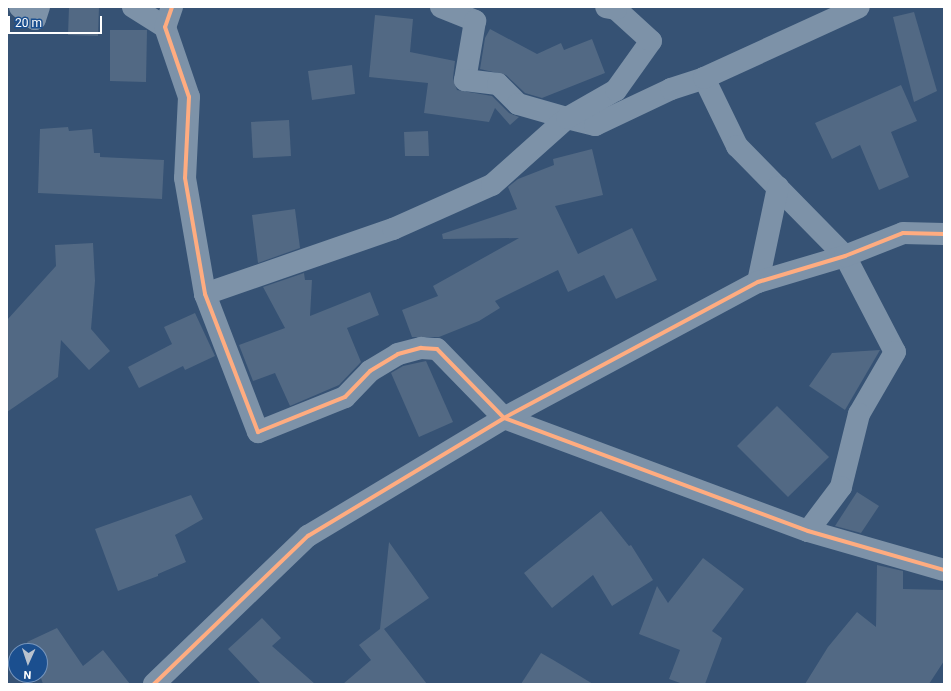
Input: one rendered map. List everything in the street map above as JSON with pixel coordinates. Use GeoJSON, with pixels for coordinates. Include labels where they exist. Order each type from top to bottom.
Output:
{"type":"FeatureCollection","features":[{"type":"Feature","properties":{"kind":"street"},"geometry":{"type":"LineString","coordinates":[[20,7],[35,20],[40,7]]}},
{"type":"Feature","properties":{"kind":"street"},"geometry":{"type":"LineString","coordinates":[[132,7],[168,17],[189,98],[185,178],[205,294],[258,432],[345,397],[370,371],[398,354],[421,348],[437,349],[504,418],[808,531],[944,570]]}},
{"type":"Feature","properties":{"kind":"street"},"geometry":{"type":"LineString","coordinates":[[441,7],[475,21],[465,80],[498,84],[518,104],[595,126],[671,88],[704,78],[859,7]]}},
{"type":"Feature","properties":{"kind":"street"},"geometry":{"type":"LineString","coordinates":[[205,294],[392,229],[492,185],[567,118],[616,90],[651,41],[616,10],[606,7]]}},
{"type":"Feature","properties":{"kind":"street"},"geometry":{"type":"LineString","coordinates":[[704,78],[737,146],[845,256],[895,352],[859,414],[841,487],[808,531]]}},
{"type":"Feature","properties":{"kind":"street"},"geometry":{"type":"LineString","coordinates":[[758,282],[778,188]]}},
{"type":"Feature","properties":{"kind":"street"},"geometry":{"type":"LineString","coordinates":[[154,684],[308,536],[504,418],[758,282],[845,256],[903,233],[944,234]]}},
{"type":"Feature","properties":{"kind":"building"},"geometry":{"type":"Polygon","coordinates":[[[69,7],[99,7],[98,36],[68,35],[69,7]]]}},
{"type":"Feature","properties":{"kind":"building"},"geometry":{"type":"Polygon","coordinates":[[[914,12],[937,91],[914,102],[893,17],[914,12]]]}},
{"type":"Feature","properties":{"kind":"building"},"geometry":{"type":"Polygon","coordinates":[[[375,15],[413,19],[410,52],[455,61],[453,78],[457,90],[492,96],[509,113],[519,117],[510,125],[495,108],[489,122],[424,113],[428,83],[369,77],[375,15]]]}},
{"type":"Feature","properties":{"kind":"building"},"geometry":{"type":"Polygon","coordinates":[[[490,29],[537,54],[561,43],[564,50],[592,39],[605,73],[542,98],[525,93],[506,75],[480,69],[485,38],[490,29]]]}},
{"type":"Feature","properties":{"kind":"building"},"geometry":{"type":"Polygon","coordinates":[[[110,30],[147,30],[146,82],[110,81],[110,30]]]}},
{"type":"Feature","properties":{"kind":"building"},"geometry":{"type":"Polygon","coordinates":[[[352,65],[355,94],[312,100],[308,71],[352,65]]]}},
{"type":"Feature","properties":{"kind":"building"},"geometry":{"type":"Polygon","coordinates":[[[901,85],[917,121],[891,132],[909,177],[879,190],[860,145],[832,159],[815,123],[901,85]]]}},
{"type":"Feature","properties":{"kind":"building"},"geometry":{"type":"Polygon","coordinates":[[[289,120],[291,156],[253,158],[251,122],[289,120]]]}},
{"type":"Feature","properties":{"kind":"building"},"geometry":{"type":"Polygon","coordinates":[[[68,127],[69,131],[92,129],[94,153],[100,153],[100,157],[164,160],[162,199],[38,193],[40,129],[68,127]]]}},
{"type":"Feature","properties":{"kind":"building"},"geometry":{"type":"Polygon","coordinates":[[[428,131],[429,156],[405,156],[404,132],[428,131]]]}},
{"type":"Feature","properties":{"kind":"building"},"geometry":{"type":"Polygon","coordinates":[[[592,149],[603,195],[555,206],[578,254],[632,228],[657,280],[616,299],[604,275],[568,292],[558,270],[495,301],[500,308],[479,321],[439,337],[412,337],[402,310],[438,296],[433,286],[519,238],[443,239],[442,234],[517,209],[508,187],[518,179],[554,165],[553,159],[592,149]]]}},
{"type":"Feature","properties":{"kind":"building"},"geometry":{"type":"Polygon","coordinates":[[[295,209],[300,248],[258,263],[252,215],[295,209]]]}},
{"type":"Feature","properties":{"kind":"building"},"geometry":{"type":"Polygon","coordinates":[[[93,243],[95,281],[91,329],[110,351],[89,370],[61,340],[58,377],[7,412],[7,320],[56,266],[55,245],[93,243]]]}},
{"type":"Feature","properties":{"kind":"building"},"geometry":{"type":"Polygon","coordinates":[[[304,273],[305,280],[312,280],[310,316],[370,292],[379,315],[347,328],[361,362],[339,385],[290,406],[275,373],[253,381],[239,345],[285,328],[263,287],[304,273]]]}},
{"type":"Feature","properties":{"kind":"building"},"geometry":{"type":"Polygon","coordinates":[[[195,313],[215,356],[185,370],[183,366],[139,388],[128,367],[172,344],[164,327],[195,313]]]}},
{"type":"Feature","properties":{"kind":"building"},"geometry":{"type":"Polygon","coordinates":[[[880,350],[845,410],[809,386],[832,353],[880,350]]]}},
{"type":"Feature","properties":{"kind":"building"},"geometry":{"type":"Polygon","coordinates":[[[426,361],[453,422],[419,437],[391,373],[403,366],[426,361]]]}},
{"type":"Feature","properties":{"kind":"building"},"geometry":{"type":"Polygon","coordinates":[[[777,406],[829,457],[788,497],[737,446],[777,406]]]}},
{"type":"Feature","properties":{"kind":"building"},"geometry":{"type":"Polygon","coordinates":[[[857,492],[879,506],[861,533],[835,526],[857,492]]]}},
{"type":"Feature","properties":{"kind":"building"},"geometry":{"type":"Polygon","coordinates":[[[191,495],[203,519],[175,535],[186,562],[158,574],[158,576],[118,591],[95,529],[191,495]]]}},
{"type":"Feature","properties":{"kind":"building"},"geometry":{"type":"Polygon","coordinates":[[[601,511],[629,546],[631,545],[653,580],[612,606],[593,575],[552,608],[524,573],[601,511]]]}},
{"type":"Feature","properties":{"kind":"building"},"geometry":{"type":"Polygon","coordinates":[[[389,542],[429,598],[384,629],[427,684],[343,684],[371,660],[359,645],[380,629],[389,542]]]}},
{"type":"Feature","properties":{"kind":"building"},"geometry":{"type":"Polygon","coordinates":[[[703,558],[744,589],[712,631],[722,638],[705,684],[683,684],[669,679],[680,650],[639,634],[657,586],[668,603],[703,558]]]}},
{"type":"Feature","properties":{"kind":"building"},"geometry":{"type":"Polygon","coordinates":[[[877,565],[903,571],[903,589],[944,590],[944,661],[929,684],[805,684],[828,647],[857,612],[876,627],[877,565]]]}},
{"type":"Feature","properties":{"kind":"building"},"geometry":{"type":"Polygon","coordinates":[[[262,618],[281,638],[272,646],[315,684],[261,684],[228,649],[262,618]]]}},
{"type":"Feature","properties":{"kind":"building"},"geometry":{"type":"Polygon","coordinates":[[[57,628],[83,666],[103,650],[130,684],[43,684],[48,683],[48,643],[27,642],[57,628]]]}},
{"type":"Feature","properties":{"kind":"building"},"geometry":{"type":"Polygon","coordinates":[[[541,653],[555,661],[593,684],[521,684],[541,653]]]}},
{"type":"Feature","properties":{"kind":"cycle path"},"geometry":{"type":"LineString","coordinates":[[172,7],[165,27],[189,97],[185,178],[205,294],[258,432],[345,397],[370,371],[398,354],[421,348],[437,349],[504,418],[808,531],[944,570]]}},
{"type":"Feature","properties":{"kind":"cycle path"},"geometry":{"type":"LineString","coordinates":[[154,684],[308,536],[504,418],[758,282],[845,256],[903,233],[944,234]]}}]}
